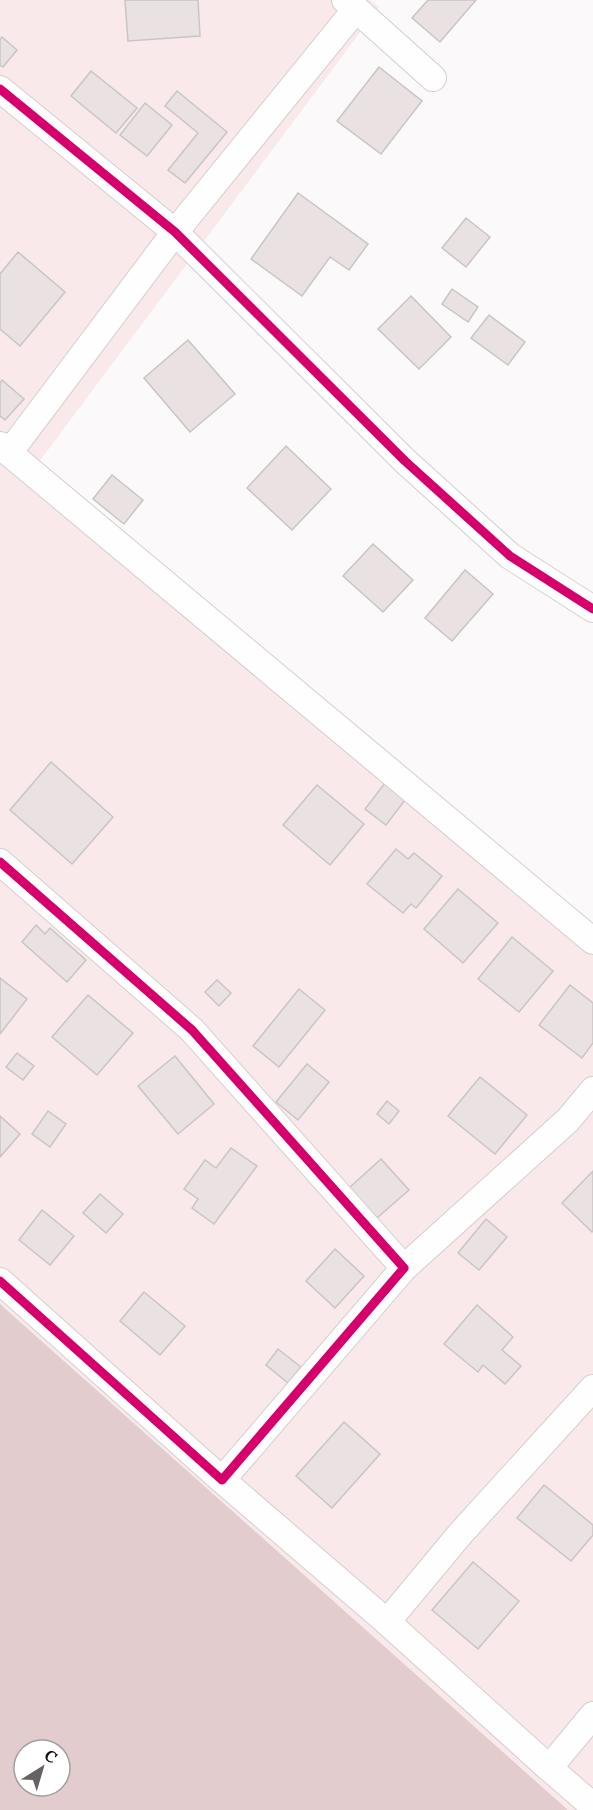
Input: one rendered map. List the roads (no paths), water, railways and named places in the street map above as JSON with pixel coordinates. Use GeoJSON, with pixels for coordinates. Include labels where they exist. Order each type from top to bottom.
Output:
{"type":"FeatureCollection","features":[{"type":"Feature","properties":{"kind":"street"},"geometry":{"type":"LineString","coordinates":[[433,78],[350,4],[4,449],[593,941]]}},
{"type":"Feature","properties":{"kind":"street"},"geometry":{"type":"LineString","coordinates":[[0,89],[175,232],[405,461],[510,556],[593,609]]}},
{"type":"Feature","properties":{"kind":"street"},"geometry":{"type":"LineString","coordinates":[[0,862],[192,1030],[404,1268]]}},
{"type":"Feature","properties":{"kind":"street"},"geometry":{"type":"LineString","coordinates":[[222,1480],[404,1268],[568,1120],[593,1090]]}},
{"type":"Feature","properties":{"kind":"street"},"geometry":{"type":"LineString","coordinates":[[0,1281],[222,1480],[387,1622],[593,1806]]}},
{"type":"Feature","properties":{"kind":"street"},"geometry":{"type":"LineString","coordinates":[[387,1622],[461,1533],[593,1388]]}},
{"type":"Feature","properties":{"kind":"street"},"geometry":{"type":"LineString","coordinates":[[549,1768],[593,1715]]}}]}
